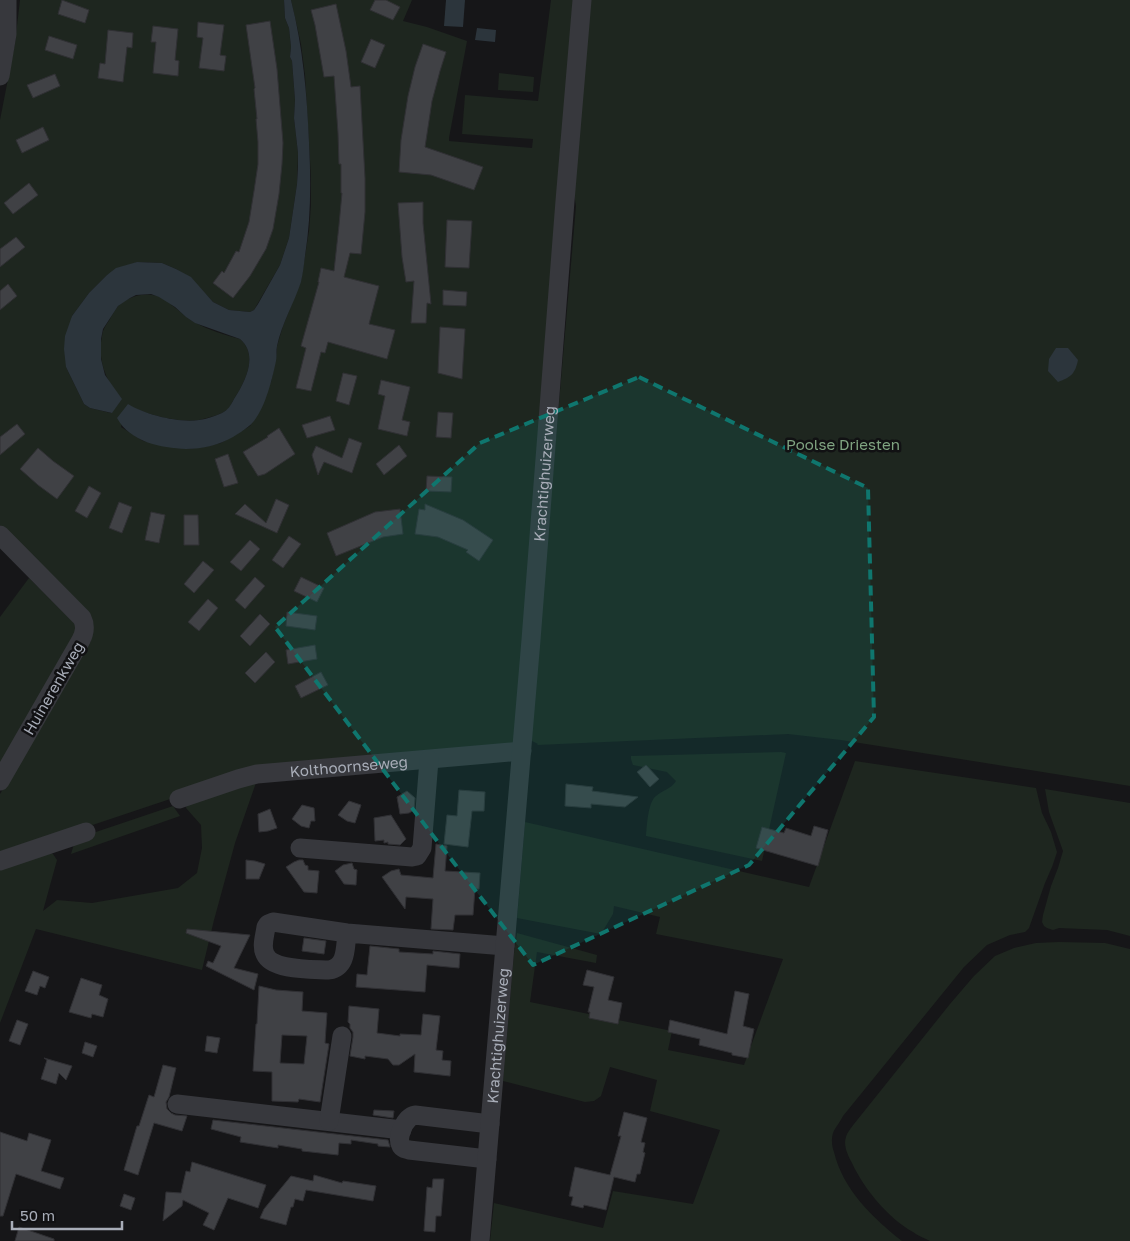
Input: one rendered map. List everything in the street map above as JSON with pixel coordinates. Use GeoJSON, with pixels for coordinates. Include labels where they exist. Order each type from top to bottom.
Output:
{"type":"FeatureCollection","features":[{"type":"Feature","properties":{"kind":"street"},"geometry":{"type":"LineString","coordinates":[[0,76],[7,34],[8,0]]}},
{"type":"Feature","properties":{"kind":"street","name":"Krachtighuizerweg"},"geometry":{"type":"LineString","coordinates":[[480,1241],[532,640],[582,0]]}},
{"type":"Feature","properties":{"kind":"street","name":"Huinerenkweg"},"geometry":{"type":"LineString","coordinates":[[0,535],[82,618],[85,625],[85,633],[0,781]]}},
{"type":"Feature","properties":{"kind":"street","name":"Kolthoornseweg"},"geometry":{"type":"LineString","coordinates":[[179,799],[257,774],[522,751]]}},
{"type":"Feature","properties":{"kind":"street"},"geometry":{"type":"LineString","coordinates":[[300,848],[417,856],[422,848],[429,760]]}},
{"type":"Feature","properties":{"kind":"street"},"geometry":{"type":"LineString","coordinates":[[0,861],[86,832]]}},
{"type":"Feature","properties":{"kind":"street","name":"Krachtighuizerweg"},"geometry":{"type":"LineString","coordinates":[[347,933],[505,946]]}},
{"type":"Feature","properties":{"kind":"street"},"geometry":{"type":"LineString","coordinates":[[329,1121],[342,1036]]}},
{"type":"Feature","properties":{"kind":"street"},"geometry":{"type":"LineString","coordinates":[[177,1104],[402,1130],[401,1145],[405,1149],[487,1159]]}},
{"type":"Feature","properties":{"kind":"street","name":"Krachtighuizerweg"},"geometry":{"type":"LineString","coordinates":[[402,1130],[406,1120],[415,1115],[490,1124]]}},
{"type":"Feature","properties":{"kind":"highlighted area"},"geometry":{"type":"Polygon","coordinates":[[[639,377],[868,488],[874,717],[749,865],[533,965],[275,627],[480,443],[639,377]]]}},
{"type":"Feature","properties":{"kind":"green space"},"geometry":{"type":"Polygon","coordinates":[[[20,0],[284,0],[285,18],[289,28],[295,100],[294,118],[298,153],[297,184],[289,238],[280,265],[254,310],[250,312],[229,310],[213,302],[191,278],[176,269],[162,263],[137,262],[107,275],[89,293],[72,316],[66,367],[84,404],[90,408],[111,413],[121,399],[111,385],[104,370],[101,345],[103,331],[122,302],[138,296],[155,295],[194,322],[211,330],[240,339],[246,345],[249,361],[246,377],[230,407],[223,412],[203,419],[186,421],[154,415],[128,405],[121,427],[143,441],[187,449],[221,443],[250,426],[271,382],[277,346],[301,281],[309,231],[311,177],[305,75],[301,44],[291,0],[412,0],[403,21],[467,41],[449,141],[532,148],[533,139],[462,134],[465,95],[538,101],[551,0],[573,0],[517,748],[215,784],[0,856],[0,794],[91,641],[90,617],[0,525],[0,120],[15,43],[20,0]]]}},
{"type":"Feature","properties":{"kind":"green space","name":"Poolse Driesten"},"geometry":{"type":"Polygon","coordinates":[[[589,0],[1130,0],[1130,786],[841,740],[788,734],[537,745],[530,740],[576,206],[574,194],[589,0]]]}},
{"type":"Feature","properties":{"kind":"green space"},"geometry":{"type":"Polygon","coordinates":[[[499,73],[534,77],[533,92],[498,90],[499,73]]]}},
{"type":"Feature","properties":{"kind":"green space"},"geometry":{"type":"Polygon","coordinates":[[[29,578],[76,625],[78,631],[0,765],[0,617],[29,578]]]}},
{"type":"Feature","properties":{"kind":"green space"},"geometry":{"type":"Polygon","coordinates":[[[786,753],[762,861],[646,836],[648,814],[653,799],[676,781],[667,772],[633,765],[631,756],[786,753]]]}},
{"type":"Feature","properties":{"kind":"green space"},"geometry":{"type":"Polygon","coordinates":[[[855,761],[1036,788],[1042,813],[1051,832],[1057,852],[1029,928],[1025,932],[1010,935],[987,945],[964,967],[843,1116],[833,1133],[832,1145],[844,1179],[870,1213],[902,1241],[490,1241],[494,1203],[603,1228],[613,1191],[693,1204],[720,1130],[650,1111],[657,1080],[610,1067],[601,1096],[594,1101],[585,1102],[503,1081],[517,933],[597,955],[596,963],[537,952],[530,1002],[672,1031],[668,1050],[744,1065],[783,959],[656,934],[660,917],[614,906],[613,914],[601,934],[517,918],[525,822],[809,887],[855,761]]]}},
{"type":"Feature","properties":{"kind":"green space"},"geometry":{"type":"Polygon","coordinates":[[[258,777],[235,843],[202,970],[36,929],[0,1023],[0,865],[49,852],[53,854],[57,860],[43,911],[57,900],[92,903],[178,888],[197,873],[202,848],[201,825],[186,808],[187,802],[258,777]]]}},
{"type":"Feature","properties":{"kind":"green space"},"geometry":{"type":"Polygon","coordinates":[[[1045,789],[1130,803],[1130,936],[1107,930],[1059,928],[1053,930],[1044,926],[1042,922],[1043,915],[1063,851],[1049,812],[1045,789]]]}},
{"type":"Feature","properties":{"kind":"green space"},"geometry":{"type":"Polygon","coordinates":[[[173,806],[180,816],[71,854],[74,844],[84,836],[173,806]]]}},
{"type":"Feature","properties":{"kind":"green space"},"geometry":{"type":"Polygon","coordinates":[[[1036,943],[1105,943],[1130,949],[1130,1241],[930,1241],[895,1219],[870,1193],[848,1154],[845,1140],[849,1130],[950,1004],[974,976],[995,956],[1014,948],[1036,943]]]}},
{"type":"Feature","properties":{"kind":"shaded area"},"geometry":{"type":"Polygon","coordinates":[[[284,0],[291,0],[299,35],[306,88],[310,171],[309,214],[301,282],[279,338],[276,361],[267,396],[254,421],[233,437],[211,446],[186,449],[157,445],[130,433],[117,418],[128,404],[153,415],[191,421],[202,420],[222,413],[230,405],[246,377],[249,353],[246,345],[240,339],[195,323],[159,297],[151,294],[136,295],[130,298],[118,306],[103,329],[101,339],[101,359],[105,375],[122,399],[112,413],[90,408],[84,404],[66,367],[65,336],[72,316],[89,293],[116,268],[137,262],[162,263],[176,269],[191,277],[213,302],[229,310],[250,312],[258,304],[280,265],[289,238],[297,184],[298,153],[294,118],[295,100],[289,28],[285,18],[284,0]]]}},
{"type":"Feature","properties":{"kind":"shaded area"},"geometry":{"type":"Polygon","coordinates":[[[446,0],[465,0],[463,27],[444,26],[446,0]]]}},
{"type":"Feature","properties":{"kind":"shaded area"},"geometry":{"type":"Polygon","coordinates":[[[477,28],[496,30],[495,42],[475,40],[477,28]]]}},
{"type":"Feature","properties":{"kind":"shaded area"},"geometry":{"type":"Polygon","coordinates":[[[1056,348],[1068,348],[1078,360],[1072,374],[1058,382],[1048,371],[1049,359],[1056,348]]]}},
{"type":"Feature","properties":{"kind":"building"},"geometry":{"type":"Polygon","coordinates":[[[62,0],[89,10],[85,23],[58,14],[62,0]]]}},
{"type":"Feature","properties":{"kind":"building"},"geometry":{"type":"Polygon","coordinates":[[[375,0],[386,0],[400,7],[393,20],[370,10],[375,0]]]}},
{"type":"Feature","properties":{"kind":"building"},"geometry":{"type":"Polygon","coordinates":[[[336,4],[351,87],[360,86],[365,178],[365,212],[361,254],[350,253],[344,277],[379,286],[369,324],[395,330],[387,359],[328,342],[325,353],[321,352],[311,391],[296,388],[306,348],[301,346],[319,282],[321,268],[334,271],[342,193],[334,76],[324,77],[311,10],[336,4]]]}},
{"type":"Feature","properties":{"kind":"building"},"geometry":{"type":"Polygon","coordinates":[[[270,21],[277,69],[283,143],[279,194],[273,229],[266,249],[250,276],[233,298],[213,283],[222,271],[224,273],[236,251],[239,252],[249,222],[258,164],[255,88],[246,25],[270,21]]]}},
{"type":"Feature","properties":{"kind":"building"},"geometry":{"type":"Polygon","coordinates":[[[198,22],[224,25],[220,55],[226,56],[224,71],[199,68],[203,38],[197,37],[198,22]]]}},
{"type":"Feature","properties":{"kind":"building"},"geometry":{"type":"Polygon","coordinates":[[[153,26],[178,29],[175,60],[179,61],[178,76],[153,73],[156,42],[151,42],[153,26]]]}},
{"type":"Feature","properties":{"kind":"building"},"geometry":{"type":"Polygon","coordinates":[[[108,30],[133,33],[132,48],[127,47],[123,82],[98,78],[100,63],[105,64],[108,30]]]}},
{"type":"Feature","properties":{"kind":"building"},"geometry":{"type":"Polygon","coordinates":[[[49,36],[77,45],[73,59],[45,50],[49,36]]]}},
{"type":"Feature","properties":{"kind":"building"},"geometry":{"type":"Polygon","coordinates":[[[371,39],[385,45],[375,68],[361,62],[371,39]]]}},
{"type":"Feature","properties":{"kind":"building"},"geometry":{"type":"Polygon","coordinates":[[[423,44],[446,52],[432,101],[425,147],[483,167],[474,190],[431,175],[399,172],[401,140],[408,96],[423,44]]]}},
{"type":"Feature","properties":{"kind":"building"},"geometry":{"type":"Polygon","coordinates":[[[55,74],[60,86],[33,98],[27,85],[55,74]]]}},
{"type":"Feature","properties":{"kind":"building"},"geometry":{"type":"Polygon","coordinates":[[[43,127],[49,140],[22,153],[16,140],[43,127]]]}},
{"type":"Feature","properties":{"kind":"building"},"geometry":{"type":"Polygon","coordinates":[[[29,183],[38,195],[13,214],[4,203],[29,183]]]}},
{"type":"Feature","properties":{"kind":"building"},"geometry":{"type":"Polygon","coordinates":[[[423,202],[423,223],[431,304],[427,303],[426,323],[411,323],[414,281],[406,282],[398,203],[423,202]]]}},
{"type":"Feature","properties":{"kind":"building"},"geometry":{"type":"Polygon","coordinates":[[[447,220],[472,221],[469,268],[445,267],[447,220]]]}},
{"type":"Feature","properties":{"kind":"building"},"geometry":{"type":"Polygon","coordinates":[[[16,237],[25,247],[0,267],[0,249],[16,237]]]}},
{"type":"Feature","properties":{"kind":"building"},"geometry":{"type":"Polygon","coordinates":[[[8,284],[17,296],[0,310],[0,291],[8,284]]]}},
{"type":"Feature","properties":{"kind":"building"},"geometry":{"type":"Polygon","coordinates":[[[443,290],[467,292],[466,306],[443,305],[443,290]]]}},
{"type":"Feature","properties":{"kind":"building"},"geometry":{"type":"Polygon","coordinates":[[[440,327],[465,329],[462,379],[438,373],[440,327]]]}},
{"type":"Feature","properties":{"kind":"building"},"geometry":{"type":"Polygon","coordinates":[[[343,373],[357,376],[349,405],[336,401],[343,373]]]}},
{"type":"Feature","properties":{"kind":"building"},"geometry":{"type":"Polygon","coordinates":[[[381,380],[410,387],[402,420],[410,422],[407,436],[378,429],[385,396],[378,394],[381,380]]]}},
{"type":"Feature","properties":{"kind":"building"},"geometry":{"type":"Polygon","coordinates":[[[438,412],[453,413],[451,438],[436,437],[438,412]]]}},
{"type":"Feature","properties":{"kind":"building"},"geometry":{"type":"Polygon","coordinates":[[[330,416],[335,430],[307,438],[302,425],[330,416]]]}},
{"type":"Feature","properties":{"kind":"building"},"geometry":{"type":"Polygon","coordinates":[[[17,424],[25,434],[0,455],[0,437],[17,424]]]}},
{"type":"Feature","properties":{"kind":"building"},"geometry":{"type":"Polygon","coordinates":[[[279,428],[295,454],[265,474],[258,476],[243,452],[279,428]]]}},
{"type":"Feature","properties":{"kind":"building"},"geometry":{"type":"Polygon","coordinates":[[[349,438],[362,443],[352,473],[324,462],[318,475],[312,455],[316,446],[342,458],[349,438]]]}},
{"type":"Feature","properties":{"kind":"building"},"geometry":{"type":"Polygon","coordinates":[[[399,445],[407,456],[384,475],[376,464],[399,445]]]}},
{"type":"Feature","properties":{"kind":"building"},"geometry":{"type":"Polygon","coordinates":[[[38,448],[74,476],[57,499],[20,469],[38,448]]]}},
{"type":"Feature","properties":{"kind":"building"},"geometry":{"type":"Polygon","coordinates":[[[228,454],[238,483],[224,487],[215,459],[228,454]]]}},
{"type":"Feature","properties":{"kind":"building"},"geometry":{"type":"Polygon","coordinates":[[[427,476],[452,477],[451,492],[426,491],[427,476]]]}},
{"type":"Feature","properties":{"kind":"building"},"geometry":{"type":"Polygon","coordinates":[[[89,486],[101,493],[87,518],[75,511],[89,486]]]}},
{"type":"Feature","properties":{"kind":"building"},"geometry":{"type":"Polygon","coordinates":[[[276,499],[289,505],[277,533],[235,514],[245,504],[266,523],[276,499]]]}},
{"type":"Feature","properties":{"kind":"building"},"geometry":{"type":"Polygon","coordinates":[[[119,502],[132,507],[122,533],[109,528],[119,502]]]}},
{"type":"Feature","properties":{"kind":"building"},"geometry":{"type":"Polygon","coordinates":[[[425,504],[463,520],[493,540],[479,561],[466,552],[468,550],[438,537],[415,534],[419,509],[425,510],[425,504]]]}},
{"type":"Feature","properties":{"kind":"building"},"geometry":{"type":"Polygon","coordinates":[[[400,509],[403,534],[383,537],[336,556],[327,533],[375,512],[400,509]]]}},
{"type":"Feature","properties":{"kind":"building"},"geometry":{"type":"Polygon","coordinates":[[[151,512],[165,515],[159,543],[145,540],[151,512]]]}},
{"type":"Feature","properties":{"kind":"building"},"geometry":{"type":"Polygon","coordinates":[[[184,515],[198,515],[199,545],[184,545],[184,515]]]}},
{"type":"Feature","properties":{"kind":"building"},"geometry":{"type":"Polygon","coordinates":[[[289,536],[301,544],[283,568],[272,560],[289,536]]]}},
{"type":"Feature","properties":{"kind":"building"},"geometry":{"type":"Polygon","coordinates":[[[250,540],[260,549],[241,571],[230,562],[250,540]]]}},
{"type":"Feature","properties":{"kind":"building"},"geometry":{"type":"Polygon","coordinates":[[[203,561],[214,570],[194,593],[184,584],[203,561]]]}},
{"type":"Feature","properties":{"kind":"building"},"geometry":{"type":"Polygon","coordinates":[[[255,577],[265,586],[245,609],[235,600],[255,577]]]}},
{"type":"Feature","properties":{"kind":"building"},"geometry":{"type":"Polygon","coordinates":[[[301,577],[324,588],[317,602],[294,591],[301,577]]]}},
{"type":"Feature","properties":{"kind":"building"},"geometry":{"type":"Polygon","coordinates":[[[208,599],[218,608],[199,631],[188,622],[208,599]]]}},
{"type":"Feature","properties":{"kind":"building"},"geometry":{"type":"Polygon","coordinates":[[[287,612],[317,616],[315,630],[286,626],[287,612]]]}},
{"type":"Feature","properties":{"kind":"building"},"geometry":{"type":"Polygon","coordinates":[[[260,614],[270,624],[250,646],[240,636],[260,614]]]}},
{"type":"Feature","properties":{"kind":"building"},"geometry":{"type":"Polygon","coordinates":[[[315,645],[317,659],[288,664],[286,650],[315,645]]]}},
{"type":"Feature","properties":{"kind":"building"},"geometry":{"type":"Polygon","coordinates":[[[266,652],[275,662],[255,683],[245,673],[266,652]]]}},
{"type":"Feature","properties":{"kind":"building"},"geometry":{"type":"Polygon","coordinates":[[[321,672],[328,685],[301,698],[295,686],[321,672]]]}},
{"type":"Feature","properties":{"kind":"building"},"geometry":{"type":"Polygon","coordinates":[[[646,765],[659,779],[650,787],[637,772],[646,765]]]}},
{"type":"Feature","properties":{"kind":"building"},"geometry":{"type":"Polygon","coordinates":[[[566,784],[593,787],[592,791],[638,797],[625,807],[591,804],[591,808],[565,806],[566,784]]]}},
{"type":"Feature","properties":{"kind":"building"},"geometry":{"type":"Polygon","coordinates":[[[459,790],[485,792],[484,811],[472,811],[468,847],[444,844],[447,815],[457,816],[459,790]]]}},
{"type":"Feature","properties":{"kind":"building"},"geometry":{"type":"Polygon","coordinates":[[[407,791],[415,798],[414,810],[409,813],[400,814],[397,797],[407,791]]]}},
{"type":"Feature","properties":{"kind":"building"},"geometry":{"type":"Polygon","coordinates":[[[349,801],[361,805],[355,823],[347,821],[338,815],[349,801]]]}},
{"type":"Feature","properties":{"kind":"building"},"geometry":{"type":"Polygon","coordinates":[[[302,805],[314,808],[315,821],[311,821],[309,828],[301,826],[292,819],[302,805]]]}},
{"type":"Feature","properties":{"kind":"building"},"geometry":{"type":"Polygon","coordinates":[[[270,809],[277,828],[259,832],[258,814],[270,809]]]}},
{"type":"Feature","properties":{"kind":"building"},"geometry":{"type":"Polygon","coordinates":[[[391,815],[406,839],[400,845],[384,843],[384,840],[375,841],[374,818],[391,815]]]}},
{"type":"Feature","properties":{"kind":"building"},"geometry":{"type":"Polygon","coordinates":[[[814,826],[828,830],[818,866],[756,848],[762,827],[784,833],[786,828],[811,836],[814,826]]]}},
{"type":"Feature","properties":{"kind":"building"},"geometry":{"type":"Polygon","coordinates":[[[436,844],[447,846],[445,871],[480,873],[479,889],[475,889],[473,915],[455,915],[453,930],[431,929],[433,899],[406,897],[405,909],[382,877],[391,871],[399,869],[401,875],[433,878],[436,844]]]}},
{"type":"Feature","properties":{"kind":"building"},"geometry":{"type":"Polygon","coordinates":[[[246,860],[265,864],[259,879],[246,879],[246,860]]]}},
{"type":"Feature","properties":{"kind":"building"},"geometry":{"type":"Polygon","coordinates":[[[299,860],[303,860],[305,865],[308,866],[308,870],[319,871],[317,893],[304,892],[286,867],[299,860]]]}},
{"type":"Feature","properties":{"kind":"building"},"geometry":{"type":"Polygon","coordinates":[[[352,863],[354,869],[357,870],[356,885],[344,884],[335,871],[343,865],[352,863]]]}},
{"type":"Feature","properties":{"kind":"building"},"geometry":{"type":"Polygon","coordinates":[[[187,929],[250,935],[234,968],[258,974],[254,990],[206,966],[208,961],[213,963],[221,946],[186,933],[187,929]]]}},
{"type":"Feature","properties":{"kind":"building"},"geometry":{"type":"Polygon","coordinates":[[[304,938],[326,941],[324,954],[302,951],[304,938]]]}},
{"type":"Feature","properties":{"kind":"building"},"geometry":{"type":"Polygon","coordinates":[[[370,946],[399,949],[399,952],[433,954],[433,951],[460,954],[459,968],[427,965],[425,992],[356,987],[357,974],[367,975],[370,946]]]}},
{"type":"Feature","properties":{"kind":"building"},"geometry":{"type":"Polygon","coordinates":[[[587,970],[614,977],[608,1000],[622,1003],[618,1024],[589,1018],[590,1012],[588,1012],[594,987],[583,985],[587,970]]]}},
{"type":"Feature","properties":{"kind":"building"},"geometry":{"type":"Polygon","coordinates":[[[33,971],[49,977],[45,988],[40,986],[37,995],[25,991],[33,971]]]}},
{"type":"Feature","properties":{"kind":"building"},"geometry":{"type":"Polygon","coordinates":[[[81,978],[102,985],[99,995],[108,999],[103,1017],[92,1014],[91,1018],[69,1012],[81,978]]]}},
{"type":"Feature","properties":{"kind":"building"},"geometry":{"type":"Polygon","coordinates":[[[259,986],[276,990],[303,992],[302,1011],[327,1013],[325,1043],[329,1044],[320,1102],[299,1099],[298,1102],[272,1101],[272,1072],[253,1071],[259,986]],[[282,1035],[280,1063],[304,1064],[307,1036],[282,1035]]]}},
{"type":"Feature","properties":{"kind":"building"},"geometry":{"type":"Polygon","coordinates":[[[735,991],[749,994],[743,1026],[754,1029],[748,1058],[699,1045],[700,1039],[668,1032],[670,1020],[727,1034],[735,991]]]}},
{"type":"Feature","properties":{"kind":"building"},"geometry":{"type":"Polygon","coordinates":[[[349,1006],[379,1009],[377,1033],[400,1036],[400,1034],[421,1035],[423,1014],[440,1016],[436,1050],[443,1051],[442,1060],[451,1061],[450,1076],[414,1072],[415,1054],[399,1065],[393,1065],[388,1059],[365,1056],[365,1059],[350,1056],[353,1032],[348,1022],[349,1006]]]}},
{"type":"Feature","properties":{"kind":"building"},"geometry":{"type":"Polygon","coordinates":[[[17,1020],[28,1024],[20,1045],[9,1041],[17,1020]]]}},
{"type":"Feature","properties":{"kind":"building"},"geometry":{"type":"Polygon","coordinates":[[[207,1036],[220,1038],[217,1053],[205,1051],[207,1036]]]}},
{"type":"Feature","properties":{"kind":"building"},"geometry":{"type":"Polygon","coordinates":[[[85,1042],[97,1046],[93,1057],[82,1053],[85,1042]]]}},
{"type":"Feature","properties":{"kind":"building"},"geometry":{"type":"Polygon","coordinates":[[[44,1058],[72,1066],[66,1080],[59,1073],[56,1084],[41,1079],[47,1060],[44,1058]]]}},
{"type":"Feature","properties":{"kind":"building"},"geometry":{"type":"Polygon","coordinates":[[[163,1065],[176,1068],[166,1102],[167,1109],[175,1115],[187,1116],[182,1131],[154,1123],[138,1175],[124,1170],[137,1126],[139,1126],[149,1095],[154,1097],[163,1065]]]}},
{"type":"Feature","properties":{"kind":"building"},"geometry":{"type":"Polygon","coordinates":[[[374,1110],[394,1111],[393,1118],[373,1115],[374,1110]]]}},
{"type":"Feature","properties":{"kind":"building"},"geometry":{"type":"Polygon","coordinates":[[[624,1112],[647,1118],[641,1142],[645,1143],[643,1152],[645,1153],[640,1174],[637,1174],[635,1182],[614,1177],[606,1210],[584,1205],[583,1208],[571,1205],[573,1197],[569,1196],[575,1167],[610,1175],[621,1136],[618,1136],[624,1112]]]}},
{"type":"Feature","properties":{"kind":"building"},"geometry":{"type":"Polygon","coordinates":[[[213,1120],[388,1140],[390,1147],[351,1140],[351,1144],[339,1143],[338,1155],[302,1151],[302,1149],[278,1145],[278,1148],[240,1142],[241,1137],[211,1129],[213,1120]]]}},
{"type":"Feature","properties":{"kind":"building"},"geometry":{"type":"Polygon","coordinates":[[[0,1132],[27,1141],[29,1133],[51,1140],[41,1171],[64,1178],[60,1189],[16,1174],[3,1216],[0,1216],[0,1132]]]}},
{"type":"Feature","properties":{"kind":"building"},"geometry":{"type":"Polygon","coordinates":[[[192,1162],[266,1185],[258,1208],[228,1198],[214,1230],[203,1225],[209,1213],[183,1200],[182,1206],[163,1221],[166,1192],[181,1193],[186,1171],[190,1172],[192,1162]]]}},
{"type":"Feature","properties":{"kind":"building"},"geometry":{"type":"Polygon","coordinates":[[[314,1175],[342,1183],[343,1181],[376,1186],[373,1201],[306,1190],[303,1201],[295,1199],[286,1225],[260,1218],[264,1209],[291,1176],[313,1181],[314,1175]]]}},
{"type":"Feature","properties":{"kind":"building"},"geometry":{"type":"Polygon","coordinates":[[[433,1179],[444,1179],[441,1216],[436,1216],[435,1232],[424,1231],[427,1187],[432,1188],[433,1179]]]}},
{"type":"Feature","properties":{"kind":"building"},"geometry":{"type":"Polygon","coordinates":[[[124,1194],[135,1198],[131,1210],[120,1206],[124,1194]]]}},
{"type":"Feature","properties":{"kind":"building"},"geometry":{"type":"Polygon","coordinates":[[[19,1227],[54,1239],[54,1241],[15,1241],[19,1227]]]}}]}
